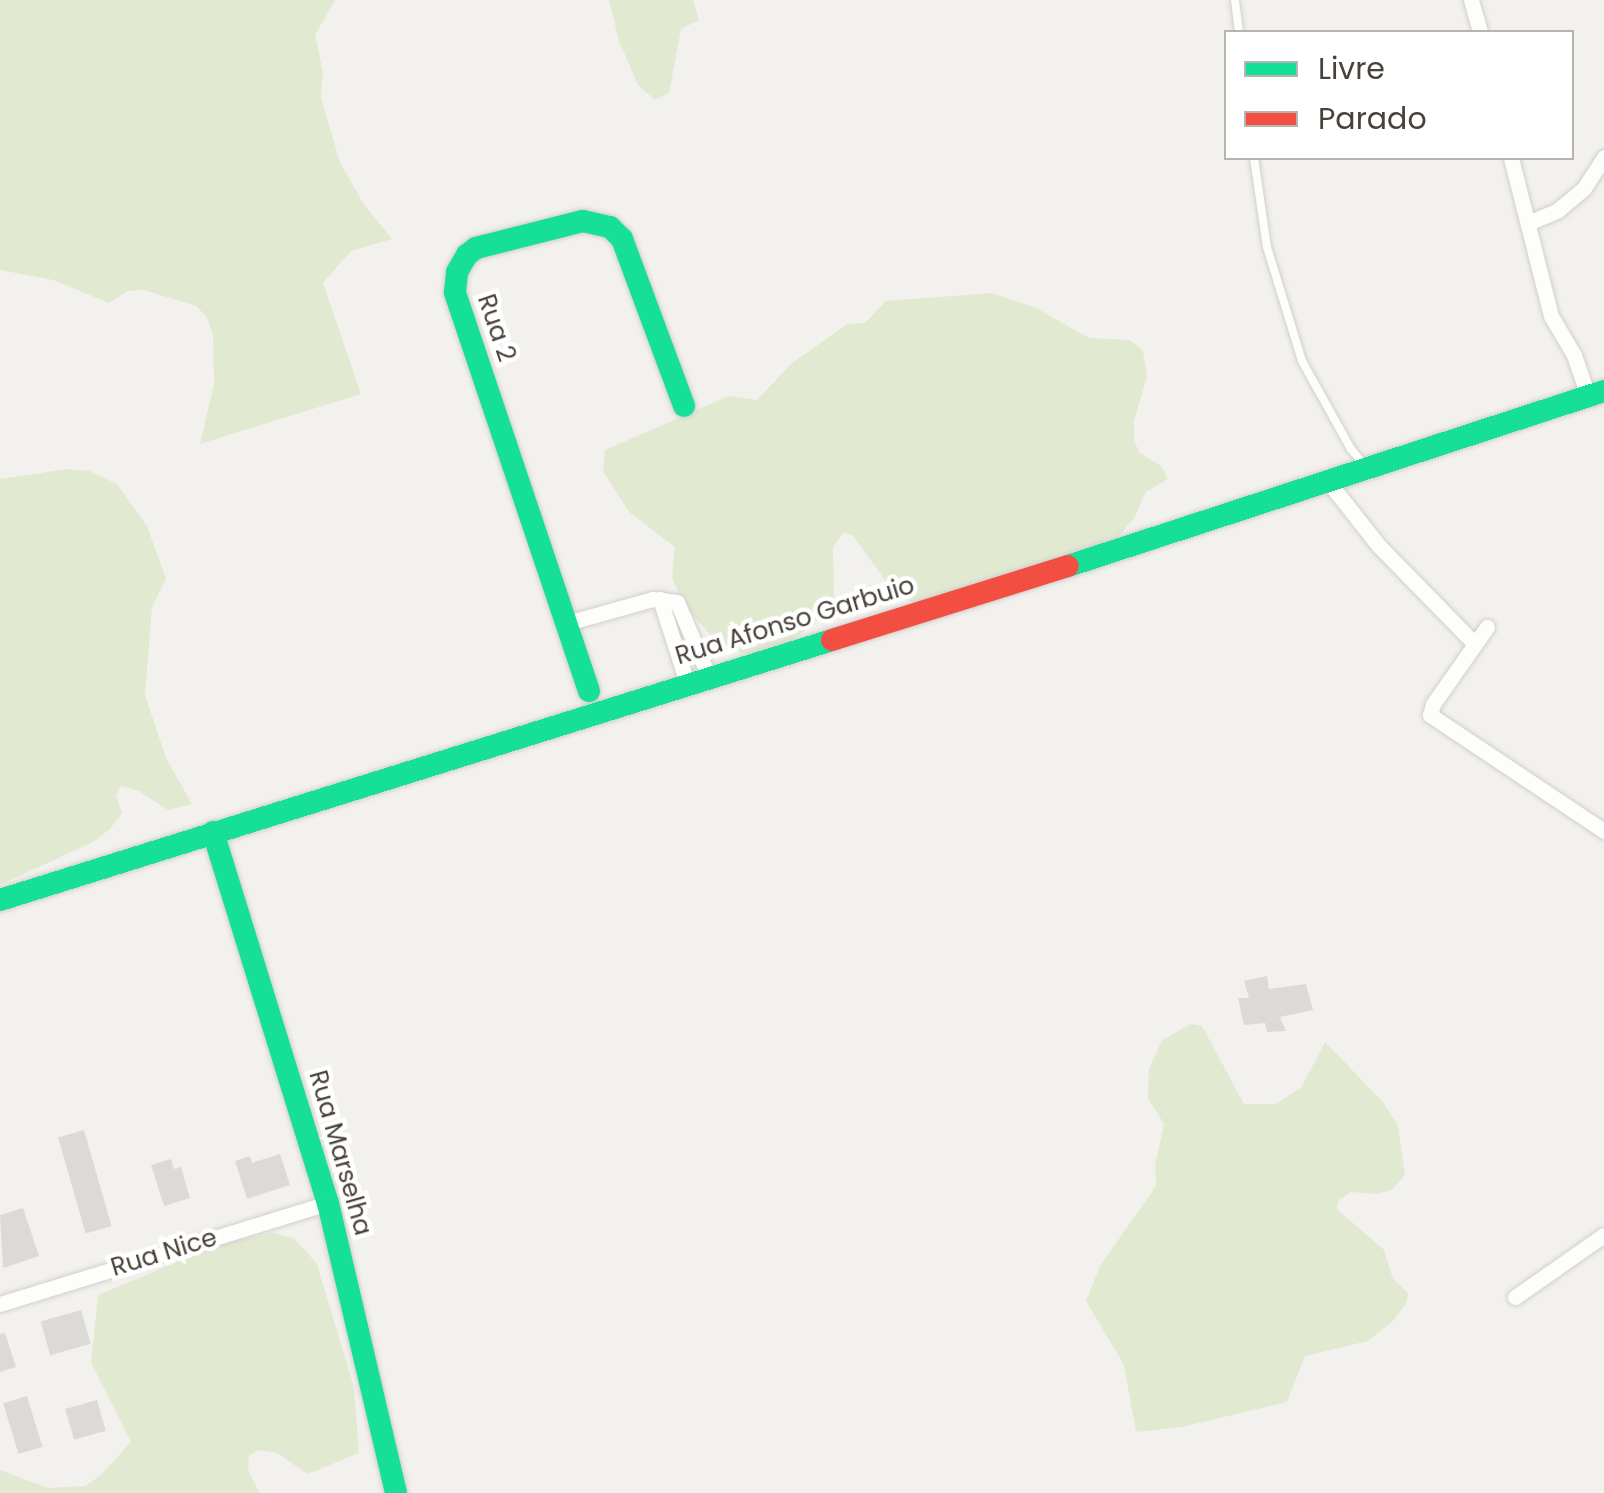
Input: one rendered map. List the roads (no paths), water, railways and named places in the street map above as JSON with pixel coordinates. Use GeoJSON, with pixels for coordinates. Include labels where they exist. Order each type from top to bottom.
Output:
{"type":"FeatureCollection","features":[{"type":"Feature","properties":{"kind":"street"},"geometry":{"type":"LineString","coordinates":[[1472,0],[1480,30]]}},
{"type":"Feature","properties":{"kind":"street"},"geometry":{"type":"LineString","coordinates":[[1528,224],[1558,210],[1584,188],[1604,157]]}},
{"type":"Feature","properties":{"kind":"street"},"geometry":{"type":"LineString","coordinates":[[1512,160],[1551,316],[1596,394]]}},
{"type":"Feature","properties":{"kind":"street","name":"Rua 2"},"geometry":{"type":"LineString","coordinates":[[589,690],[455,292],[459,267],[476,248],[583,221],[610,227],[622,239],[684,406]]}},
{"type":"Feature","properties":{"kind":"street","name":"Rua Afonso Garbuio"},"geometry":{"type":"LineString","coordinates":[[0,900],[1330,484],[1596,394]]}},
{"type":"Feature","properties":{"kind":"street"},"geometry":{"type":"LineString","coordinates":[[1330,484],[1379,546],[1476,644]]}},
{"type":"Feature","properties":{"kind":"street"},"geometry":{"type":"LineString","coordinates":[[567,623],[660,599],[681,606],[698,680]]}},
{"type":"Feature","properties":{"kind":"street"},"geometry":{"type":"LineString","coordinates":[[1487,627],[1432,704],[1430,716],[1604,832]]}},
{"type":"Feature","properties":{"kind":"street","name":"Rua Marselha"},"geometry":{"type":"LineString","coordinates":[[213,832],[328,1202],[396,1493]]}},
{"type":"Feature","properties":{"kind":"street","name":"Rua Nice"},"geometry":{"type":"LineString","coordinates":[[0,1304],[328,1202]]}},
{"type":"Feature","properties":{"kind":"street"},"geometry":{"type":"LineString","coordinates":[[1515,1297],[1604,1235]]}},
{"type":"Feature","properties":{"kind":"lane"},"geometry":{"type":"LineString","coordinates":[[1235,0],[1239,30]]}},
{"type":"Feature","properties":{"kind":"lane"},"geometry":{"type":"LineString","coordinates":[[1254,160],[1267,247],[1302,361],[1351,449],[1369,470]]}}]}
